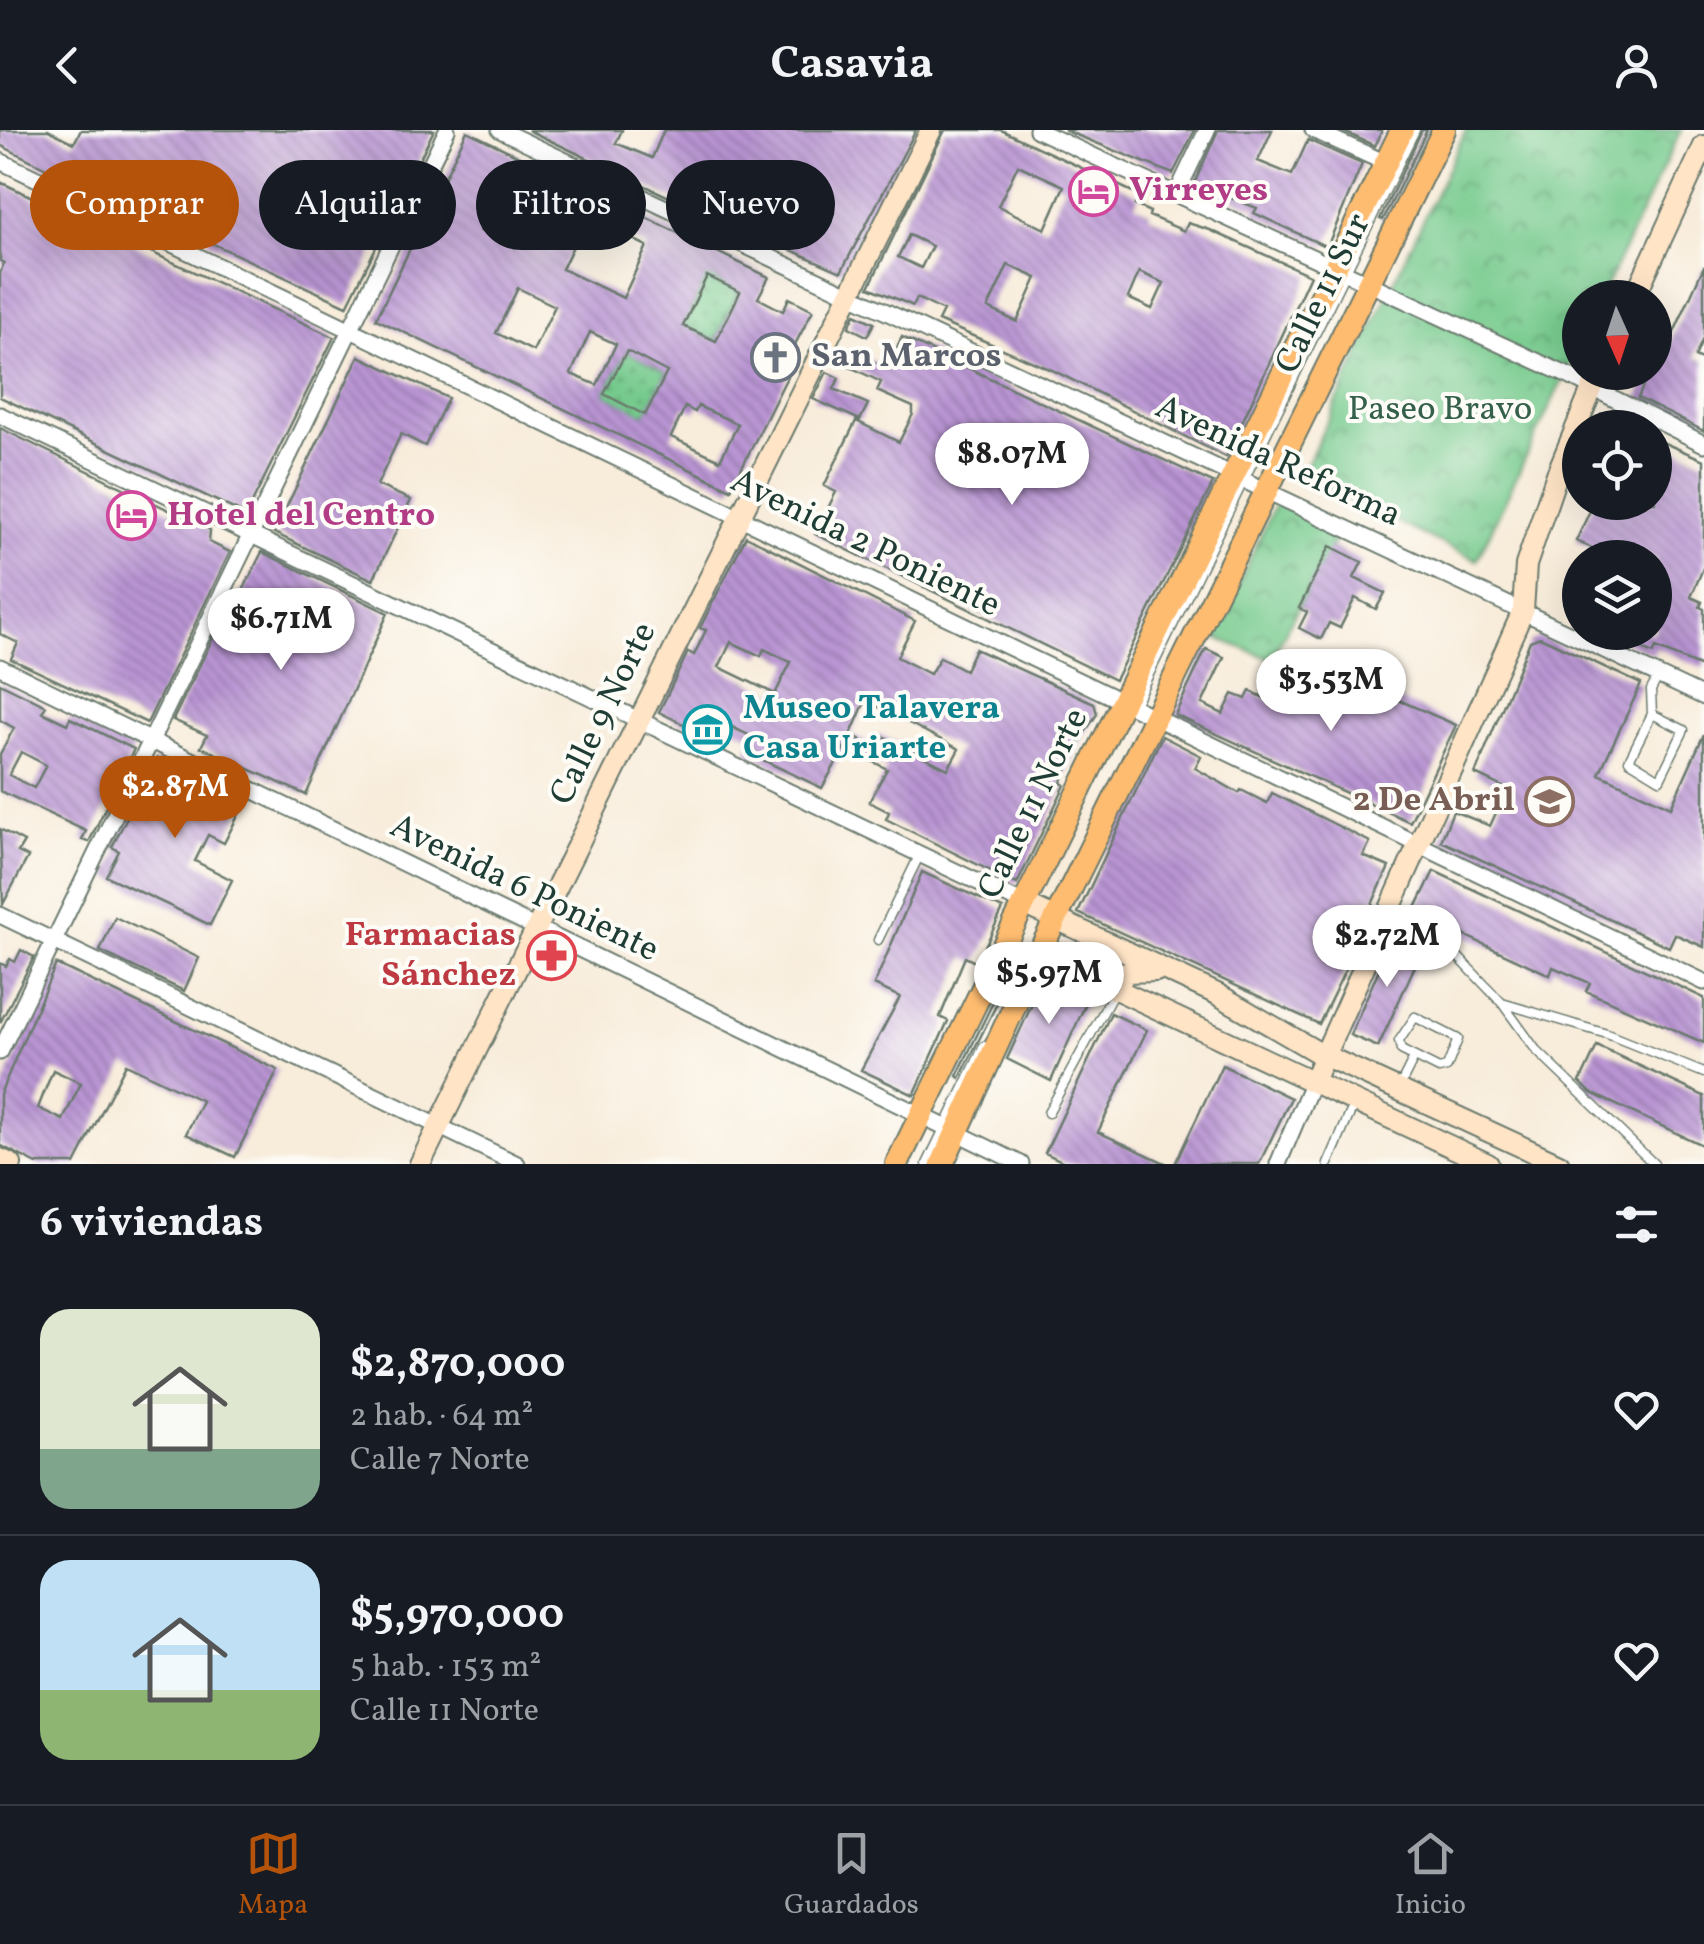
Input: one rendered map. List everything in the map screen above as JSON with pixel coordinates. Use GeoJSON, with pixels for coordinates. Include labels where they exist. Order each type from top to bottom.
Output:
{"type":"FeatureCollection","features":[{"type":"Feature","properties":{"kind":"main road","name":"Calle 9 Norte"},"geometry":{"type":"LineString","coordinates":[[420,1164],[931,130]]}},
{"type":"Feature","properties":{"kind":"main road","name":"Calle 11 Sur"},"geometry":{"type":"LineString","coordinates":[[1251,482],[1352,277],[1386,163],[1402,130]]}},
{"type":"Feature","properties":{"kind":"main road","name":"Calle 11 Sur"},"geometry":{"type":"LineString","coordinates":[[1251,482],[1352,277],[1444,130]]}},
{"type":"Feature","properties":{"kind":"main road"},"geometry":{"type":"LineString","coordinates":[[1644,280],[1696,185],[1704,146]]}},
{"type":"Feature","properties":{"kind":"main road"},"geometry":{"type":"LineString","coordinates":[[1313,1081],[1523,611],[1526,565],[1593,390]]}},
{"type":"Feature","properties":{"kind":"main road","name":"Calle 11 Norte"},"geometry":{"type":"LineString","coordinates":[[897,1164],[1040,912],[1251,482]]}},
{"type":"Feature","properties":{"kind":"main road","name":"Calle 11 Norte"},"geometry":{"type":"LineString","coordinates":[[942,1164],[951,1130],[1039,953],[1040,912],[1251,482]]}},
{"type":"Feature","properties":{"kind":"main road"},"geometry":{"type":"LineString","coordinates":[[1040,912],[1217,994],[1324,1055],[1559,1164]]}},
{"type":"Feature","properties":{"kind":"main road"},"geometry":{"type":"LineString","coordinates":[[1039,953],[1483,1163]]}},
{"type":"Feature","properties":{"kind":"main road"},"geometry":{"type":"LineString","coordinates":[[1115,990],[1122,974],[1130,970],[1168,972]]}},
{"type":"Feature","properties":{"kind":"main road"},"geometry":{"type":"LineString","coordinates":[[0,1159],[11,1164]]}},
{"type":"Feature","properties":{"kind":"street"},"geometry":{"type":"LineString","coordinates":[[0,1052],[447,130]]}},
{"type":"Feature","properties":{"kind":"street","name":"Avenida Reforma"},"geometry":{"type":"LineString","coordinates":[[500,130],[1704,696]]}},
{"type":"Feature","properties":{"kind":"street"},"geometry":{"type":"LineString","coordinates":[[1036,130],[1352,277],[1562,367]]}},
{"type":"Feature","properties":{"kind":"street"},"geometry":{"type":"LineString","coordinates":[[1176,196],[1207,130]]}},
{"type":"Feature","properties":{"kind":"street"},"geometry":{"type":"LineString","coordinates":[[1313,130],[1386,163]]}},
{"type":"Feature","properties":{"kind":"street","name":"Avenida 2 Poniente"},"geometry":{"type":"LineString","coordinates":[[0,160],[1704,982]]}},
{"type":"Feature","properties":{"kind":"street"},"geometry":{"type":"LineString","coordinates":[[1611,390],[1704,444]]}},
{"type":"Feature","properties":{"kind":"street"},"geometry":{"type":"LineString","coordinates":[[0,416],[1040,912]]}},
{"type":"Feature","properties":{"kind":"street","name":"Avenida 6 Poniente"},"geometry":{"type":"LineString","coordinates":[[0,667],[1022,1164]]}},
{"type":"Feature","properties":{"kind":"street"},"geometry":{"type":"LineString","coordinates":[[0,915],[517,1164]]}},
{"type":"Feature","properties":{"kind":"street"},"geometry":{"type":"LineString","coordinates":[[1278,1164],[1313,1081]]}},
{"type":"Feature","properties":{"kind":"lane"},"geometry":{"type":"LineString","coordinates":[[1352,277],[1415,130]]}},
{"type":"Feature","properties":{"kind":"lane"},"geometry":{"type":"LineString","coordinates":[[1352,277],[1432,130]]}},
{"type":"Feature","properties":{"kind":"lane"},"geometry":{"type":"LineString","coordinates":[[1652,714],[1684,730],[1660,779],[1629,760],[1652,714],[1651,690],[1659,675]]}},
{"type":"Feature","properties":{"kind":"lane"},"geometry":{"type":"LineString","coordinates":[[878,940],[920,854]]}},
{"type":"Feature","properties":{"kind":"lane"},"geometry":{"type":"LineString","coordinates":[[1388,910],[1446,944],[1502,1003],[1536,1050],[1654,1164]]}},
{"type":"Feature","properties":{"kind":"lane"},"geometry":{"type":"LineString","coordinates":[[927,1164],[951,1130],[1040,912]]}},
{"type":"Feature","properties":{"kind":"lane"},"geometry":{"type":"LineString","coordinates":[[1048,1113],[1115,990]]}},
{"type":"Feature","properties":{"kind":"lane"},"geometry":{"type":"LineString","coordinates":[[1502,1003],[1607,1034],[1704,1073]]}},
{"type":"Feature","properties":{"kind":"lane"},"geometry":{"type":"LineString","coordinates":[[1416,1017],[1458,1039],[1444,1068],[1414,1058],[1400,1050],[1399,1041],[1416,1017]]}},
{"type":"Feature","properties":{"kind":"lane"},"geometry":{"type":"LineString","coordinates":[[1398,1090],[1414,1058]]}},
{"type":"Feature","properties":{"kind":"lane"},"geometry":{"type":"LineString","coordinates":[[1328,1164],[1355,1102]]}},
{"type":"Feature","properties":{"kind":"lane"},"geometry":{"type":"LineString","coordinates":[[907,1164],[924,1118]]}},
{"type":"Feature","properties":{"kind":"green space","name":"Paseo Bravo"},"geometry":{"type":"Polygon","coordinates":[[[1466,130],[1681,130],[1609,280],[1562,280],[1562,381],[1477,560],[1301,477],[1466,130]]]}},
{"type":"Feature","properties":{"kind":"green space"},"geometry":{"type":"Polygon","coordinates":[[[707,276],[739,292],[715,341],[683,326],[707,276]]]}},
{"type":"Feature","properties":{"kind":"green space"},"geometry":{"type":"Polygon","coordinates":[[[627,351],[667,372],[645,415],[604,394],[627,351]]]}},
{"type":"Feature","properties":{"kind":"green space"},"geometry":{"type":"Polygon","coordinates":[[[1278,498],[1341,528],[1271,659],[1214,637],[1278,498]]]}},
{"type":"Feature","properties":{"kind":"building"},"geometry":{"type":"Polygon","coordinates":[[[0,130],[48,130],[74,143],[81,130],[434,130],[419,160],[259,160],[259,250],[375,250],[347,306],[226,250],[239,250],[239,160],[30,160],[0,145],[0,130]]]}},
{"type":"Feature","properties":{"kind":"building"},"geometry":{"type":"Polygon","coordinates":[[[528,130],[622,130],[616,143],[652,158],[664,130],[916,130],[841,272],[791,250],[835,250],[835,160],[666,160],[666,196],[646,186],[646,160],[591,160],[528,130]]]}},
{"type":"Feature","properties":{"kind":"building"},"geometry":{"type":"Polygon","coordinates":[[[945,130],[1001,130],[1139,195],[1135,205],[1150,212],[1149,216],[1184,231],[1188,223],[1210,230],[1310,275],[1226,457],[1052,370],[938,321],[943,311],[917,298],[913,306],[869,287],[945,130]],[[1018,165],[998,206],[1045,229],[1064,186],[1018,165]],[[909,235],[898,257],[921,268],[932,246],[909,235]],[[1008,265],[988,308],[1017,322],[1037,278],[1008,265]],[[1139,272],[1128,298],[1152,309],[1164,283],[1139,272]]]}},
{"type":"Feature","properties":{"kind":"building"},"geometry":{"type":"Polygon","coordinates":[[[1064,130],[1195,130],[1173,174],[1064,130]]]}},
{"type":"Feature","properties":{"kind":"building"},"geometry":{"type":"Polygon","coordinates":[[[1218,130],[1272,130],[1258,161],[1292,175],[1308,140],[1362,164],[1327,247],[1254,213],[1257,208],[1194,184],[1218,130]]]}},
{"type":"Feature","properties":{"kind":"building"},"geometry":{"type":"Polygon","coordinates":[[[1340,130],[1382,130],[1375,146],[1340,130]]]}},
{"type":"Feature","properties":{"kind":"building"},"geometry":{"type":"Polygon","coordinates":[[[1422,130],[1427,130],[1383,220],[1380,219],[1422,130]]]}},
{"type":"Feature","properties":{"kind":"building"},"geometry":{"type":"Polygon","coordinates":[[[467,131],[527,160],[476,160],[476,250],[571,250],[562,269],[623,298],[646,250],[646,218],[666,227],[666,250],[713,250],[769,277],[758,298],[783,311],[789,298],[813,310],[789,356],[796,359],[731,489],[376,319],[409,250],[456,250],[456,160],[453,160],[467,131]],[[707,276],[683,326],[716,341],[740,292],[707,276]],[[518,288],[496,333],[533,351],[555,306],[518,288]],[[590,332],[571,374],[597,385],[616,344],[590,332]],[[627,351],[604,394],[645,415],[667,372],[627,351]],[[698,406],[695,412],[685,407],[671,437],[720,460],[738,424],[698,406]]]}},
{"type":"Feature","properties":{"kind":"building"},"geometry":{"type":"Polygon","coordinates":[[[0,182],[30,196],[30,250],[147,250],[334,337],[246,515],[0,397],[0,273],[4,263],[0,261],[0,182]]]}},
{"type":"Feature","properties":{"kind":"building"},"geometry":{"type":"Polygon","coordinates":[[[1704,266],[1704,336],[1695,357],[1704,361],[1704,431],[1672,415],[1672,410],[1662,410],[1638,398],[1641,390],[1672,390],[1672,337],[1704,266]]]}},
{"type":"Feature","properties":{"kind":"building"},"geometry":{"type":"Polygon","coordinates":[[[855,314],[874,323],[867,336],[849,327],[855,314]]]}},
{"type":"Feature","properties":{"kind":"building"},"geometry":{"type":"Polygon","coordinates":[[[902,337],[1213,483],[1115,680],[815,534],[836,492],[824,486],[856,421],[899,442],[913,414],[913,407],[877,391],[881,382],[844,364],[850,351],[887,368],[902,337]]]}},
{"type":"Feature","properties":{"kind":"building"},"geometry":{"type":"Polygon","coordinates":[[[359,356],[448,398],[425,446],[401,434],[377,485],[411,500],[373,580],[274,533],[359,356]]]}},
{"type":"Feature","properties":{"kind":"building"},"geometry":{"type":"Polygon","coordinates":[[[827,372],[839,378],[834,389],[868,404],[860,420],[813,399],[827,372]]]}},
{"type":"Feature","properties":{"kind":"building"},"geometry":{"type":"Polygon","coordinates":[[[0,428],[210,530],[209,542],[230,552],[147,723],[11,659],[18,643],[0,634],[0,428]]]}},
{"type":"Feature","properties":{"kind":"building"},"geometry":{"type":"Polygon","coordinates":[[[1672,446],[1704,460],[1704,566],[1691,597],[1702,602],[1700,607],[1704,609],[1704,668],[1661,650],[1672,650],[1672,540],[1576,540],[1586,520],[1672,520],[1672,446]]]}},
{"type":"Feature","properties":{"kind":"building"},"geometry":{"type":"Polygon","coordinates":[[[746,536],[915,621],[897,657],[930,674],[940,657],[965,670],[975,649],[1094,703],[1097,714],[1081,738],[1061,783],[1065,785],[1017,884],[886,819],[889,812],[869,802],[887,769],[845,747],[822,788],[746,752],[753,737],[717,720],[708,736],[659,712],[688,652],[694,655],[706,630],[700,628],[746,536]],[[731,642],[719,667],[775,694],[791,662],[764,649],[761,656],[731,642]],[[864,704],[851,734],[873,747],[879,734],[948,769],[959,749],[874,705],[864,704]]]}},
{"type":"Feature","properties":{"kind":"building"},"geometry":{"type":"Polygon","coordinates":[[[1330,546],[1362,562],[1354,578],[1385,593],[1376,609],[1355,598],[1340,628],[1329,623],[1321,639],[1299,628],[1307,612],[1299,608],[1330,546]]]}},
{"type":"Feature","properties":{"kind":"building"},"geometry":{"type":"Polygon","coordinates":[[[262,552],[388,613],[306,795],[201,747],[207,735],[173,720],[227,609],[232,613],[262,552]]]}},
{"type":"Feature","properties":{"kind":"building"},"geometry":{"type":"Polygon","coordinates":[[[1540,637],[1641,684],[1599,774],[1671,807],[1704,734],[1704,947],[1675,934],[1669,947],[1441,841],[1453,811],[1490,826],[1507,789],[1475,774],[1530,641],[1540,637]]]}},
{"type":"Feature","properties":{"kind":"building"},"geometry":{"type":"Polygon","coordinates":[[[1206,649],[1224,657],[1202,704],[1223,714],[1233,694],[1246,699],[1250,691],[1276,703],[1299,658],[1367,691],[1369,687],[1456,725],[1410,822],[1175,715],[1206,649]]]}},
{"type":"Feature","properties":{"kind":"building"},"geometry":{"type":"Polygon","coordinates":[[[0,683],[46,706],[42,712],[67,724],[70,718],[134,749],[89,842],[82,840],[86,831],[0,791],[0,754],[14,728],[0,720],[0,683]],[[21,752],[9,775],[34,788],[46,765],[21,752]]]}},
{"type":"Feature","properties":{"kind":"building"},"geometry":{"type":"Polygon","coordinates":[[[1162,736],[1201,756],[1195,768],[1239,793],[1241,790],[1267,803],[1272,793],[1370,842],[1363,856],[1389,867],[1364,922],[1368,923],[1319,1024],[1078,913],[1162,736]]]}},
{"type":"Feature","properties":{"kind":"building"},"geometry":{"type":"Polygon","coordinates":[[[157,758],[245,802],[224,843],[208,835],[195,861],[232,880],[210,925],[106,876],[119,851],[112,847],[157,758]]]}},
{"type":"Feature","properties":{"kind":"building"},"geometry":{"type":"Polygon","coordinates":[[[0,829],[24,842],[18,852],[28,857],[3,904],[0,829]]]}},
{"type":"Feature","properties":{"kind":"building"},"geometry":{"type":"Polygon","coordinates":[[[1434,871],[1704,998],[1704,1043],[1586,991],[1590,983],[1553,967],[1550,975],[1414,912],[1434,871]]]}},
{"type":"Feature","properties":{"kind":"building"},"geometry":{"type":"Polygon","coordinates":[[[922,872],[1003,909],[977,963],[965,957],[940,1017],[948,1021],[914,1095],[861,1070],[900,997],[874,985],[922,872]]]}},
{"type":"Feature","properties":{"kind":"building"},"geometry":{"type":"Polygon","coordinates":[[[115,917],[199,958],[184,991],[100,951],[115,917]]]}},
{"type":"Feature","properties":{"kind":"building"},"geometry":{"type":"Polygon","coordinates":[[[1395,933],[1424,946],[1378,1047],[1350,1035],[1395,933]]]}},
{"type":"Feature","properties":{"kind":"building"},"geometry":{"type":"Polygon","coordinates":[[[21,950],[34,957],[0,1023],[0,963],[6,966],[10,959],[15,962],[21,950]]]}},
{"type":"Feature","properties":{"kind":"building"},"geometry":{"type":"Polygon","coordinates":[[[1018,951],[1022,953],[960,1078],[957,1076],[1018,951]]]}},
{"type":"Feature","properties":{"kind":"building"},"geometry":{"type":"Polygon","coordinates":[[[56,964],[278,1070],[235,1157],[186,1134],[202,1101],[126,1064],[75,1164],[37,1164],[0,1145],[0,1094],[56,964]],[[53,1070],[38,1108],[63,1120],[81,1083],[53,1070]]]}},
{"type":"Feature","properties":{"kind":"building"},"geometry":{"type":"Polygon","coordinates":[[[1051,974],[1090,994],[1051,1081],[1007,1059],[1045,976],[1051,974]]]}},
{"type":"Feature","properties":{"kind":"building"},"geometry":{"type":"Polygon","coordinates":[[[1111,1013],[1147,1030],[1098,1132],[1167,1164],[1068,1164],[1045,1153],[1111,1013]]]}},
{"type":"Feature","properties":{"kind":"building"},"geometry":{"type":"Polygon","coordinates":[[[1597,1046],[1704,1096],[1704,1146],[1591,1093],[1580,1082],[1597,1046]]]}},
{"type":"Feature","properties":{"kind":"building"},"geometry":{"type":"Polygon","coordinates":[[[1222,1065],[1291,1098],[1259,1164],[1175,1164],[1222,1065]]]}},
{"type":"Feature","properties":{"kind":"place","name":"Virreyes"},"geometry":{"type":"Point","coordinates":[1094,191]}},
{"type":"Feature","properties":{"kind":"place","name":"San Marcos"},"geometry":{"type":"Point","coordinates":[776,357]}},
{"type":"Feature","properties":{"kind":"place","name":"Hotel del Centro"},"geometry":{"type":"Point","coordinates":[132,516]}},
{"type":"Feature","properties":{"kind":"place","name":"Museo Talavera Casa Uriarte"},"geometry":{"type":"Point","coordinates":[708,729]}},
{"type":"Feature","properties":{"kind":"place","name":"2 De Abril"},"geometry":{"type":"Point","coordinates":[1550,801]}},
{"type":"Feature","properties":{"kind":"place","name":"Farmacias Sánchez"},"geometry":{"type":"Point","coordinates":[551,956]}}]}
